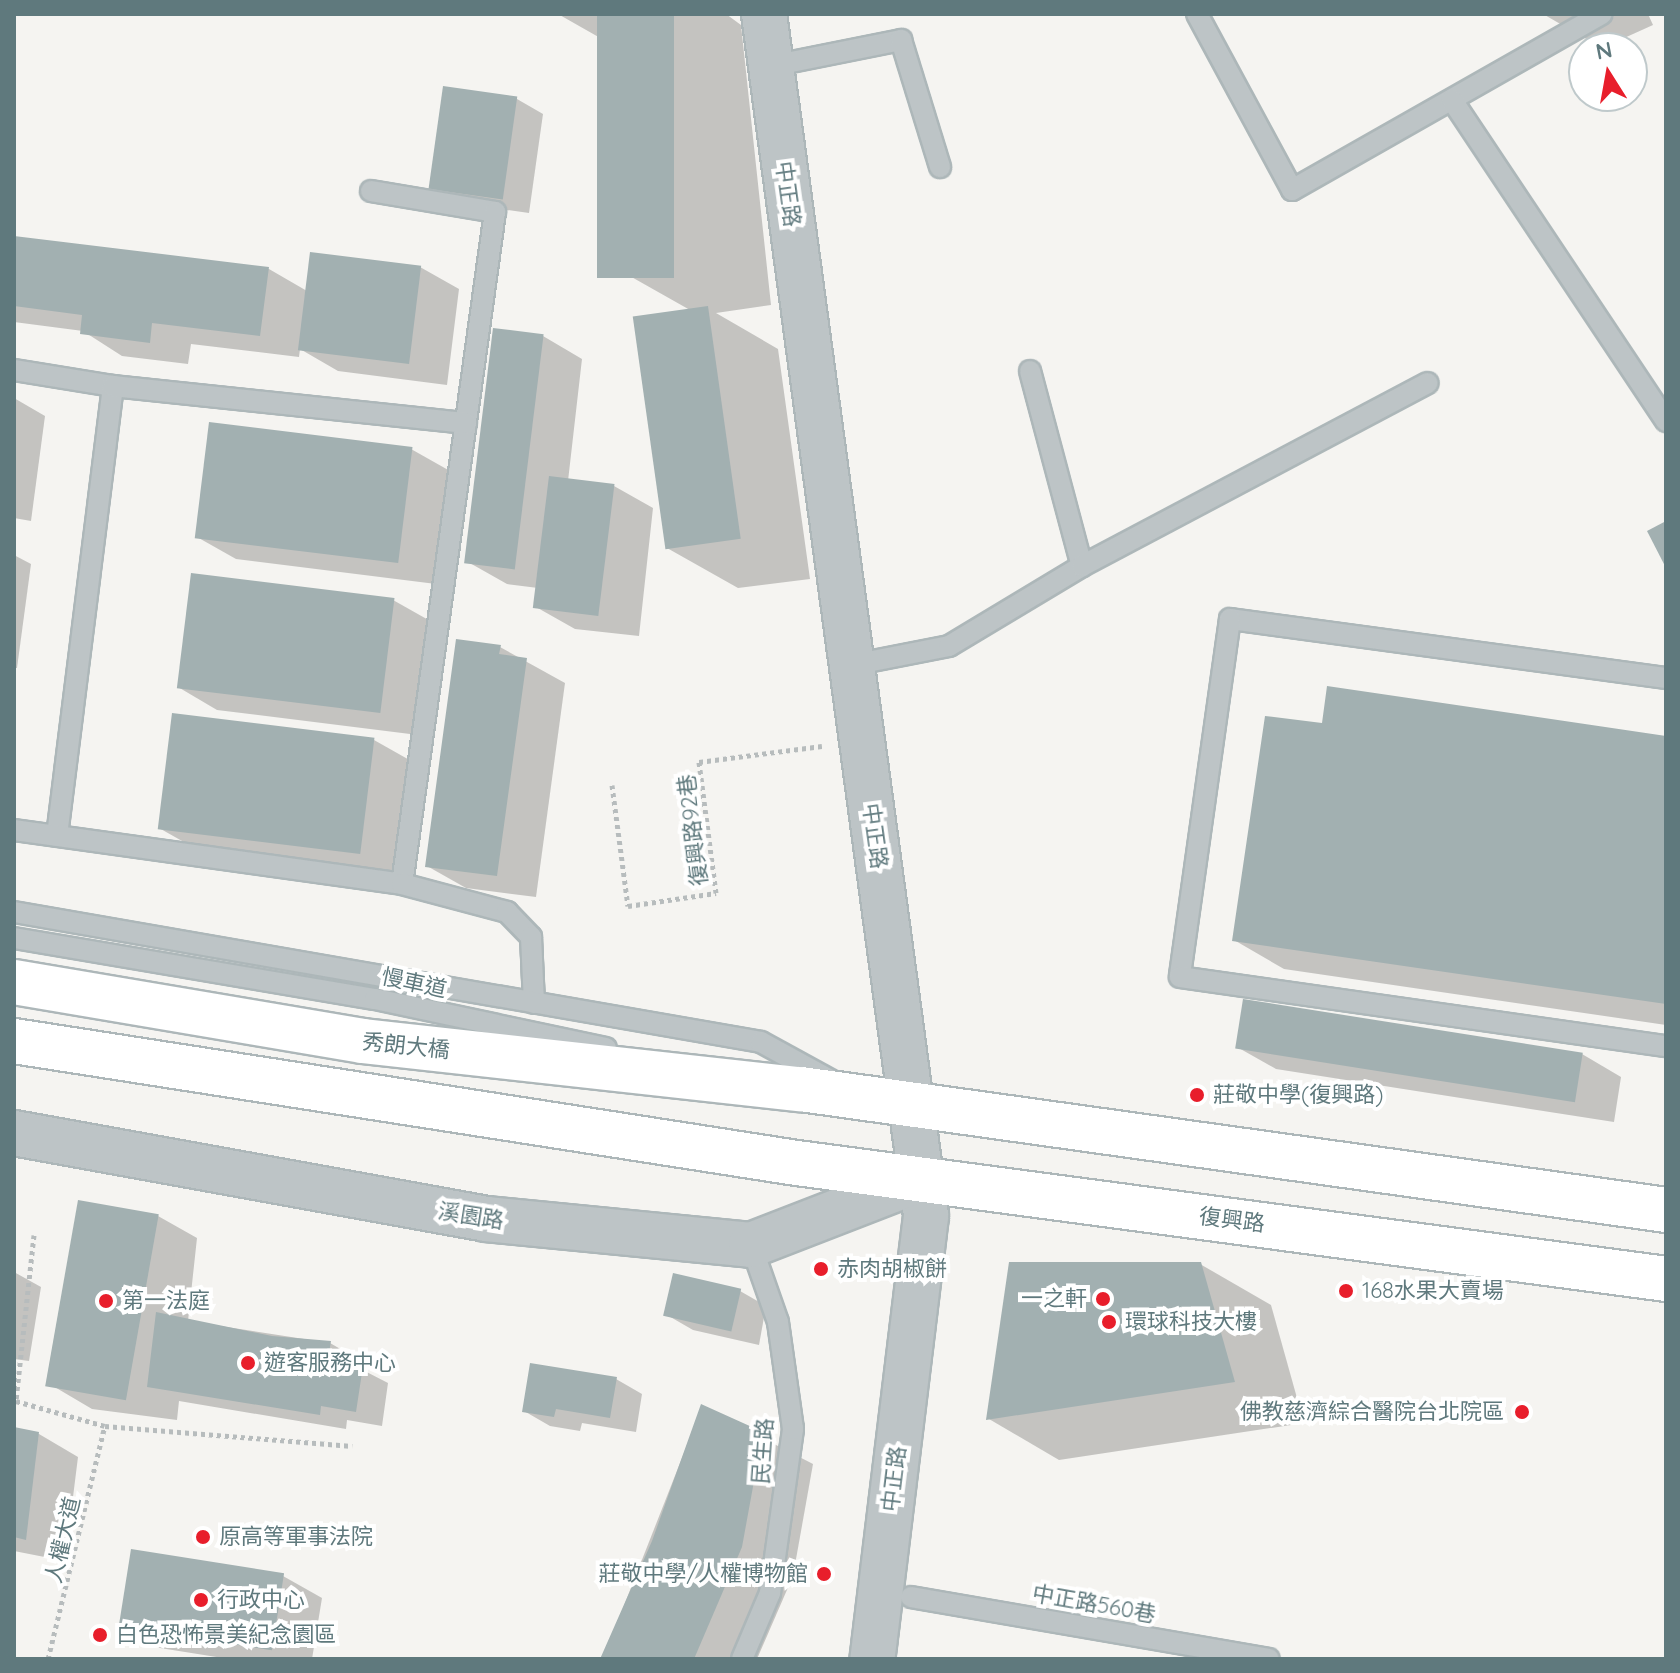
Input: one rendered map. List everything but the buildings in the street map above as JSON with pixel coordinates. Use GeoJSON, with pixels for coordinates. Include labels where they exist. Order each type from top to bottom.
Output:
{"type":"FeatureCollection","features":[{"type":"Feature","properties":{"kind":"main road","name":"秀朗大橋"},"geometry":{"type":"LineString","coordinates":[[14,982],[363,1041],[801,1089]]}},
{"type":"Feature","properties":{"kind":"main road","name":"復興路"},"geometry":{"type":"LineString","coordinates":[[14,1041],[797,1163],[1666,1279]]}},
{"type":"Feature","properties":{"kind":"main road"},"geometry":{"type":"LineString","coordinates":[[801,1089],[1666,1210]]}},
{"type":"Feature","properties":{"kind":"street","name":"中正路"},"geometry":{"type":"LineString","coordinates":[[764,14],[926,1216],[872,1659]]}},
{"type":"Feature","properties":{"kind":"street","name":"溪園路"},"geometry":{"type":"LineString","coordinates":[[14,1133],[486,1219],[581,1233],[751,1245],[921,1179]]}},
{"type":"Feature","properties":{"kind":"lane"},"geometry":{"type":"LineString","coordinates":[[1197,14],[1292,190],[1602,14]]}},
{"type":"Feature","properties":{"kind":"lane"},"geometry":{"type":"LineString","coordinates":[[771,66],[901,40],[940,167]]}},
{"type":"Feature","properties":{"kind":"lane"},"geometry":{"type":"LineString","coordinates":[[1452,100],[1666,421]]}},
{"type":"Feature","properties":{"kind":"lane"},"geometry":{"type":"LineString","coordinates":[[371,191],[495,212],[402,884]]}},
{"type":"Feature","properties":{"kind":"lane"},"geometry":{"type":"LineString","coordinates":[[14,370],[113,386],[466,423]]}},
{"type":"Feature","properties":{"kind":"lane"},"geometry":{"type":"LineString","coordinates":[[1030,371],[1082,566]]}},
{"type":"Feature","properties":{"kind":"lane"},"geometry":{"type":"LineString","coordinates":[[852,665],[949,646],[1082,566],[1428,383]]}},
{"type":"Feature","properties":{"kind":"lane"},"geometry":{"type":"LineString","coordinates":[[57,836],[113,386]]}},
{"type":"Feature","properties":{"kind":"lane"},"geometry":{"type":"LineString","coordinates":[[1666,678],[1230,619],[1180,977],[1666,1046]]}},
{"type":"Feature","properties":{"kind":"lane"},"geometry":{"type":"LineString","coordinates":[[14,830],[402,884],[507,912],[531,937],[534,1003]]}},
{"type":"Feature","properties":{"kind":"lane"},"geometry":{"type":"LineString","coordinates":[[14,912],[761,1042],[862,1097]]}},
{"type":"Feature","properties":{"kind":"lane","name":"慢車道"},"geometry":{"type":"LineString","coordinates":[[14,938],[375,999],[801,1089]]}},
{"type":"Feature","properties":{"kind":"lane","name":"民生路"},"geometry":{"type":"LineString","coordinates":[[742,1659],[770,1593],[793,1429],[778,1322],[751,1245]]}},
{"type":"Feature","properties":{"kind":"lane","name":"中正路560巷"},"geometry":{"type":"LineString","coordinates":[[911,1597],[1269,1659]]}},
{"type":"Feature","properties":{"kind":"path","name":"復興路92巷"},"geometry":{"type":"LineString","coordinates":[[612,785],[628,906],[716,893],[699,762],[862,741]]}},
{"type":"Feature","properties":{"kind":"path"},"geometry":{"type":"LineString","coordinates":[[34,1235],[16,1401],[105,1426],[352,1446]]}},
{"type":"Feature","properties":{"kind":"path","name":"人權大道"},"geometry":{"type":"LineString","coordinates":[[48,1659],[105,1426]]}},
{"type":"Feature","properties":{"kind":"place","name":"莊敬中學(復興路)"},"geometry":{"type":"Point","coordinates":[1197,1095]}},
{"type":"Feature","properties":{"kind":"place","name":"赤肉胡椒餅"},"geometry":{"type":"Point","coordinates":[821,1269]}},
{"type":"Feature","properties":{"kind":"place","name":"168水果大賣場"},"geometry":{"type":"Point","coordinates":[1346,1291]}},
{"type":"Feature","properties":{"kind":"place","name":"一之軒"},"geometry":{"type":"Point","coordinates":[1103,1299]}},
{"type":"Feature","properties":{"kind":"place","name":"第一法庭"},"geometry":{"type":"Point","coordinates":[106,1301]}},
{"type":"Feature","properties":{"kind":"place","name":"環球科技大樓"},"geometry":{"type":"Point","coordinates":[1109,1322]}},
{"type":"Feature","properties":{"kind":"place","name":"遊客服務中心"},"geometry":{"type":"Point","coordinates":[248,1363]}},
{"type":"Feature","properties":{"kind":"place","name":"佛教慈濟綜合醫院台北院區"},"geometry":{"type":"Point","coordinates":[1522,1412]}},
{"type":"Feature","properties":{"kind":"place","name":"原高等軍事法院"},"geometry":{"type":"Point","coordinates":[203,1537]}},
{"type":"Feature","properties":{"kind":"place","name":"莊敬中學/人權博物館"},"geometry":{"type":"Point","coordinates":[824,1574]}},
{"type":"Feature","properties":{"kind":"place","name":"行政中心"},"geometry":{"type":"Point","coordinates":[201,1600]}},
{"type":"Feature","properties":{"kind":"place","name":"白色恐怖景美紀念園區"},"geometry":{"type":"Point","coordinates":[100,1635]}}]}
